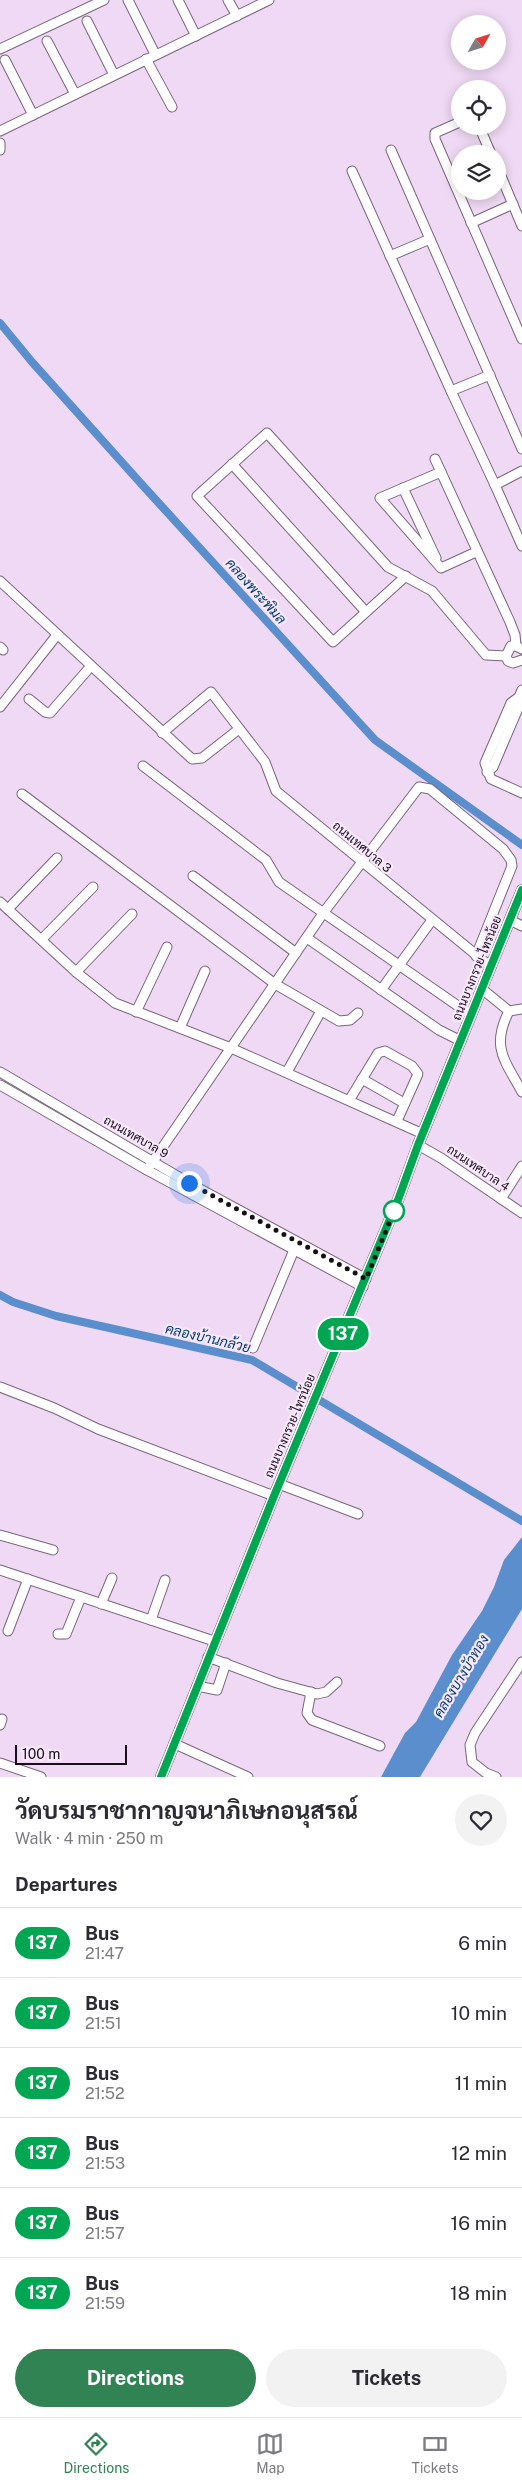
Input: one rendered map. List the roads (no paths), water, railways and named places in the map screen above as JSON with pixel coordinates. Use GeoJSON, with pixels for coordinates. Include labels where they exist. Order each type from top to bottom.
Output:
{"type":"FeatureCollection","features":[{"type":"Feature","properties":{"kind":"main road","name":"ถนนบางกรวย-ไทรน้อย"},"geometry":{"type":"LineString","coordinates":[[161,1777],[214,1641],[408,1177],[418,1145],[522,890]]}},
{"type":"Feature","properties":{"kind":"street"},"geometry":{"type":"LineString","coordinates":[[0,49],[104,0]]}},
{"type":"Feature","properties":{"kind":"street"},"geometry":{"type":"LineString","coordinates":[[128,0],[155,54]]}},
{"type":"Feature","properties":{"kind":"street"},"geometry":{"type":"LineString","coordinates":[[178,0],[196,36]]}},
{"type":"Feature","properties":{"kind":"street"},"geometry":{"type":"LineString","coordinates":[[228,0],[237,16]]}},
{"type":"Feature","properties":{"kind":"street"},"geometry":{"type":"LineString","coordinates":[[0,131],[269,0]]}},
{"type":"Feature","properties":{"kind":"street"},"geometry":{"type":"LineString","coordinates":[[87,21],[114,75]]}},
{"type":"Feature","properties":{"kind":"street"},"geometry":{"type":"LineString","coordinates":[[47,41],[75,94]]}},
{"type":"Feature","properties":{"kind":"street"},"geometry":{"type":"LineString","coordinates":[[146,59],[172,107]]}},
{"type":"Feature","properties":{"kind":"street"},"geometry":{"type":"LineString","coordinates":[[5,60],[33,115]]}},
{"type":"Feature","properties":{"kind":"street"},"geometry":{"type":"LineString","coordinates":[[451,125],[435,133],[435,138],[522,339]]}},
{"type":"Feature","properties":{"kind":"street"},"geometry":{"type":"LineString","coordinates":[[0,143],[0,150]]}},
{"type":"Feature","properties":{"kind":"street"},"geometry":{"type":"LineString","coordinates":[[391,150],[522,450]]}},
{"type":"Feature","properties":{"kind":"street"},"geometry":{"type":"LineString","coordinates":[[352,171],[522,546]]}},
{"type":"Feature","properties":{"kind":"street"},"geometry":{"type":"LineString","coordinates":[[506,189],[522,226]]}},
{"type":"Feature","properties":{"kind":"street"},"geometry":{"type":"LineString","coordinates":[[471,223],[512,204]]}},
{"type":"Feature","properties":{"kind":"street"},"geometry":{"type":"LineString","coordinates":[[390,256],[430,239]]}},
{"type":"Feature","properties":{"kind":"street"},"geometry":{"type":"LineString","coordinates":[[451,391],[490,375]]}},
{"type":"Feature","properties":{"kind":"street"},"geometry":{"type":"LineString","coordinates":[[406,576],[333,642],[197,496],[267,433],[388,567],[406,576],[432,591],[486,655],[506,656]]}},
{"type":"Feature","properties":{"kind":"street"},"geometry":{"type":"LineString","coordinates":[[435,459],[476,552],[510,622],[519,647],[508,648],[506,656],[510,662],[521,661]]}},
{"type":"Feature","properties":{"kind":"street"},"geometry":{"type":"LineString","coordinates":[[232,464],[366,612]]}},
{"type":"Feature","properties":{"kind":"street"},"geometry":{"type":"LineString","coordinates":[[494,485],[522,471]]}},
{"type":"Feature","properties":{"kind":"street"},"geometry":{"type":"LineString","coordinates":[[440,568],[380,498],[441,472]]}},
{"type":"Feature","properties":{"kind":"street"},"geometry":{"type":"LineString","coordinates":[[403,488],[440,568]]}},
{"type":"Feature","properties":{"kind":"street"},"geometry":{"type":"LineString","coordinates":[[440,568],[476,552]]}},
{"type":"Feature","properties":{"kind":"street"},"geometry":{"type":"LineString","coordinates":[[0,581],[192,759],[202,758],[238,729]]}},
{"type":"Feature","properties":{"kind":"street"},"geometry":{"type":"LineString","coordinates":[[0,707],[57,635]]}},
{"type":"Feature","properties":{"kind":"street"},"geometry":{"type":"LineString","coordinates":[[29,699],[45,712],[50,713],[91,666]]}},
{"type":"Feature","properties":{"kind":"street","name":"ถนนเทศบาล 3"},"geometry":{"type":"LineString","coordinates":[[162,733],[211,692],[265,762],[276,791],[360,863],[491,967]]}},
{"type":"Feature","properties":{"kind":"street"},"geometry":{"type":"LineString","coordinates":[[520,693],[519,706],[501,737],[493,767],[486,772],[494,781],[522,794]]}},
{"type":"Feature","properties":{"kind":"street"},"geometry":{"type":"LineString","coordinates":[[143,766],[266,860],[279,882],[472,1015]]}},
{"type":"Feature","properties":{"kind":"street"},"geometry":{"type":"LineString","coordinates":[[147,1170],[324,912],[414,790],[419,787],[430,789],[503,849],[511,860],[512,866],[476,956]]}},
{"type":"Feature","properties":{"kind":"street"},"geometry":{"type":"LineString","coordinates":[[22,794],[275,984],[339,1021],[350,1020],[358,1013]]}},
{"type":"Feature","properties":{"kind":"street"},"geometry":{"type":"LineString","coordinates":[[8,909],[57,858]]}},
{"type":"Feature","properties":{"kind":"street"},"geometry":{"type":"LineString","coordinates":[[193,876],[296,953]]}},
{"type":"Feature","properties":{"kind":"street"},"geometry":{"type":"LineString","coordinates":[[42,939],[93,887]]}},
{"type":"Feature","properties":{"kind":"street"},"geometry":{"type":"LineString","coordinates":[[0,902],[76,972],[115,1003],[231,1048],[423,1134]]}},
{"type":"Feature","properties":{"kind":"street"},"geometry":{"type":"LineString","coordinates":[[76,972],[132,914]]}},
{"type":"Feature","properties":{"kind":"street"},"geometry":{"type":"LineString","coordinates":[[381,990],[432,920]]}},
{"type":"Feature","properties":{"kind":"street"},"geometry":{"type":"LineString","coordinates":[[510,920],[522,926]]}},
{"type":"Feature","properties":{"kind":"street"},"geometry":{"type":"LineString","coordinates":[[307,938],[439,1030],[461,1041]]}},
{"type":"Feature","properties":{"kind":"street"},"geometry":{"type":"LineString","coordinates":[[136,1012],[167,947]]}},
{"type":"Feature","properties":{"kind":"street"},"geometry":{"type":"LineString","coordinates":[[180,1028],[205,971]]}},
{"type":"Feature","properties":{"kind":"street"},"geometry":{"type":"LineString","coordinates":[[482,989],[509,1011],[522,1009]]}},
{"type":"Feature","properties":{"kind":"street"},"geometry":{"type":"LineString","coordinates":[[287,1072],[321,1011]]}},
{"type":"Feature","properties":{"kind":"street"},"geometry":{"type":"LineString","coordinates":[[509,1011],[504,1021],[499,1048],[522,1092]]}},
{"type":"Feature","properties":{"kind":"street"},"geometry":{"type":"LineString","coordinates":[[350,1100],[380,1051],[385,1051],[416,1069],[417,1078],[404,1102],[397,1121]]}},
{"type":"Feature","properties":{"kind":"street","name":"ถนนเทศบาล 9"},"geometry":{"type":"LineString","coordinates":[[0,1072],[152,1162],[364,1283]]}},
{"type":"Feature","properties":{"kind":"street"},"geometry":{"type":"LineString","coordinates":[[362,1078],[404,1102]]}},
{"type":"Feature","properties":{"kind":"street","name":"ถนนเทศบาล 9"},"geometry":{"type":"LineString","coordinates":[[0,1085],[147,1170],[294,1250],[364,1283]]}},
{"type":"Feature","properties":{"kind":"street","name":"ถนนเทศบาล 4"},"geometry":{"type":"LineString","coordinates":[[418,1145],[522,1213]]}},
{"type":"Feature","properties":{"kind":"street"},"geometry":{"type":"LineString","coordinates":[[501,1199],[522,1166]]}},
{"type":"Feature","properties":{"kind":"street"},"geometry":{"type":"LineString","coordinates":[[253,1348],[294,1250]]}},
{"type":"Feature","properties":{"kind":"street"},"geometry":{"type":"LineString","coordinates":[[0,1387],[54,1408],[98,1429],[274,1496]]}},
{"type":"Feature","properties":{"kind":"street"},"geometry":{"type":"LineString","coordinates":[[279,1484],[358,1514]]}},
{"type":"Feature","properties":{"kind":"street"},"geometry":{"type":"LineString","coordinates":[[0,1534],[53,1550]]}},
{"type":"Feature","properties":{"kind":"street"},"geometry":{"type":"LineString","coordinates":[[0,1570],[214,1641]]}},
{"type":"Feature","properties":{"kind":"street"},"geometry":{"type":"LineString","coordinates":[[101,1604],[112,1578]]}},
{"type":"Feature","properties":{"kind":"street"},"geometry":{"type":"LineString","coordinates":[[8,1631],[28,1579]]}},
{"type":"Feature","properties":{"kind":"street"},"geometry":{"type":"LineString","coordinates":[[151,1620],[165,1580]]}},
{"type":"Feature","properties":{"kind":"street"},"geometry":{"type":"LineString","coordinates":[[58,1634],[66,1634],[81,1597]]}},
{"type":"Feature","properties":{"kind":"street"},"geometry":{"type":"LineString","coordinates":[[208,1657],[277,1683],[317,1694],[326,1692],[337,1682]]}},
{"type":"Feature","properties":{"kind":"street"},"geometry":{"type":"LineString","coordinates":[[496,1777],[486,1773],[472,1762],[470,1745],[475,1733],[522,1662]]}},
{"type":"Feature","properties":{"kind":"street"},"geometry":{"type":"LineString","coordinates":[[197,1686],[217,1690],[226,1663]]}},
{"type":"Feature","properties":{"kind":"street"},"geometry":{"type":"LineString","coordinates":[[311,1692],[306,1713],[312,1720],[380,1746]]}},
{"type":"Feature","properties":{"kind":"street"},"geometry":{"type":"LineString","coordinates":[[175,1744],[248,1777]]}},
{"type":"Feature","properties":{"kind":"street"},"geometry":{"type":"LineString","coordinates":[[0,1763],[41,1777]]}},
{"type":"Feature","properties":{"kind":"water","name":"คลองบางบัวทอง"},"geometry":{"type":"Polygon","coordinates":[[[522,1537],[522,1609],[420,1777],[381,1777],[405,1733],[416,1722],[452,1655],[482,1611],[494,1587],[504,1560],[522,1537]]]}},
{"type":"Feature","properties":{"kind":"waterway","name":"คลองพระพิมล"},"geometry":{"type":"LineString","coordinates":[[0,323],[32,362],[145,488],[375,740],[522,845]]}},
{"type":"Feature","properties":{"kind":"waterway","name":"คลองบ้านกล้วย"},"geometry":{"type":"LineString","coordinates":[[0,1295],[13,1302],[56,1316],[252,1360],[522,1521]]}}]}
